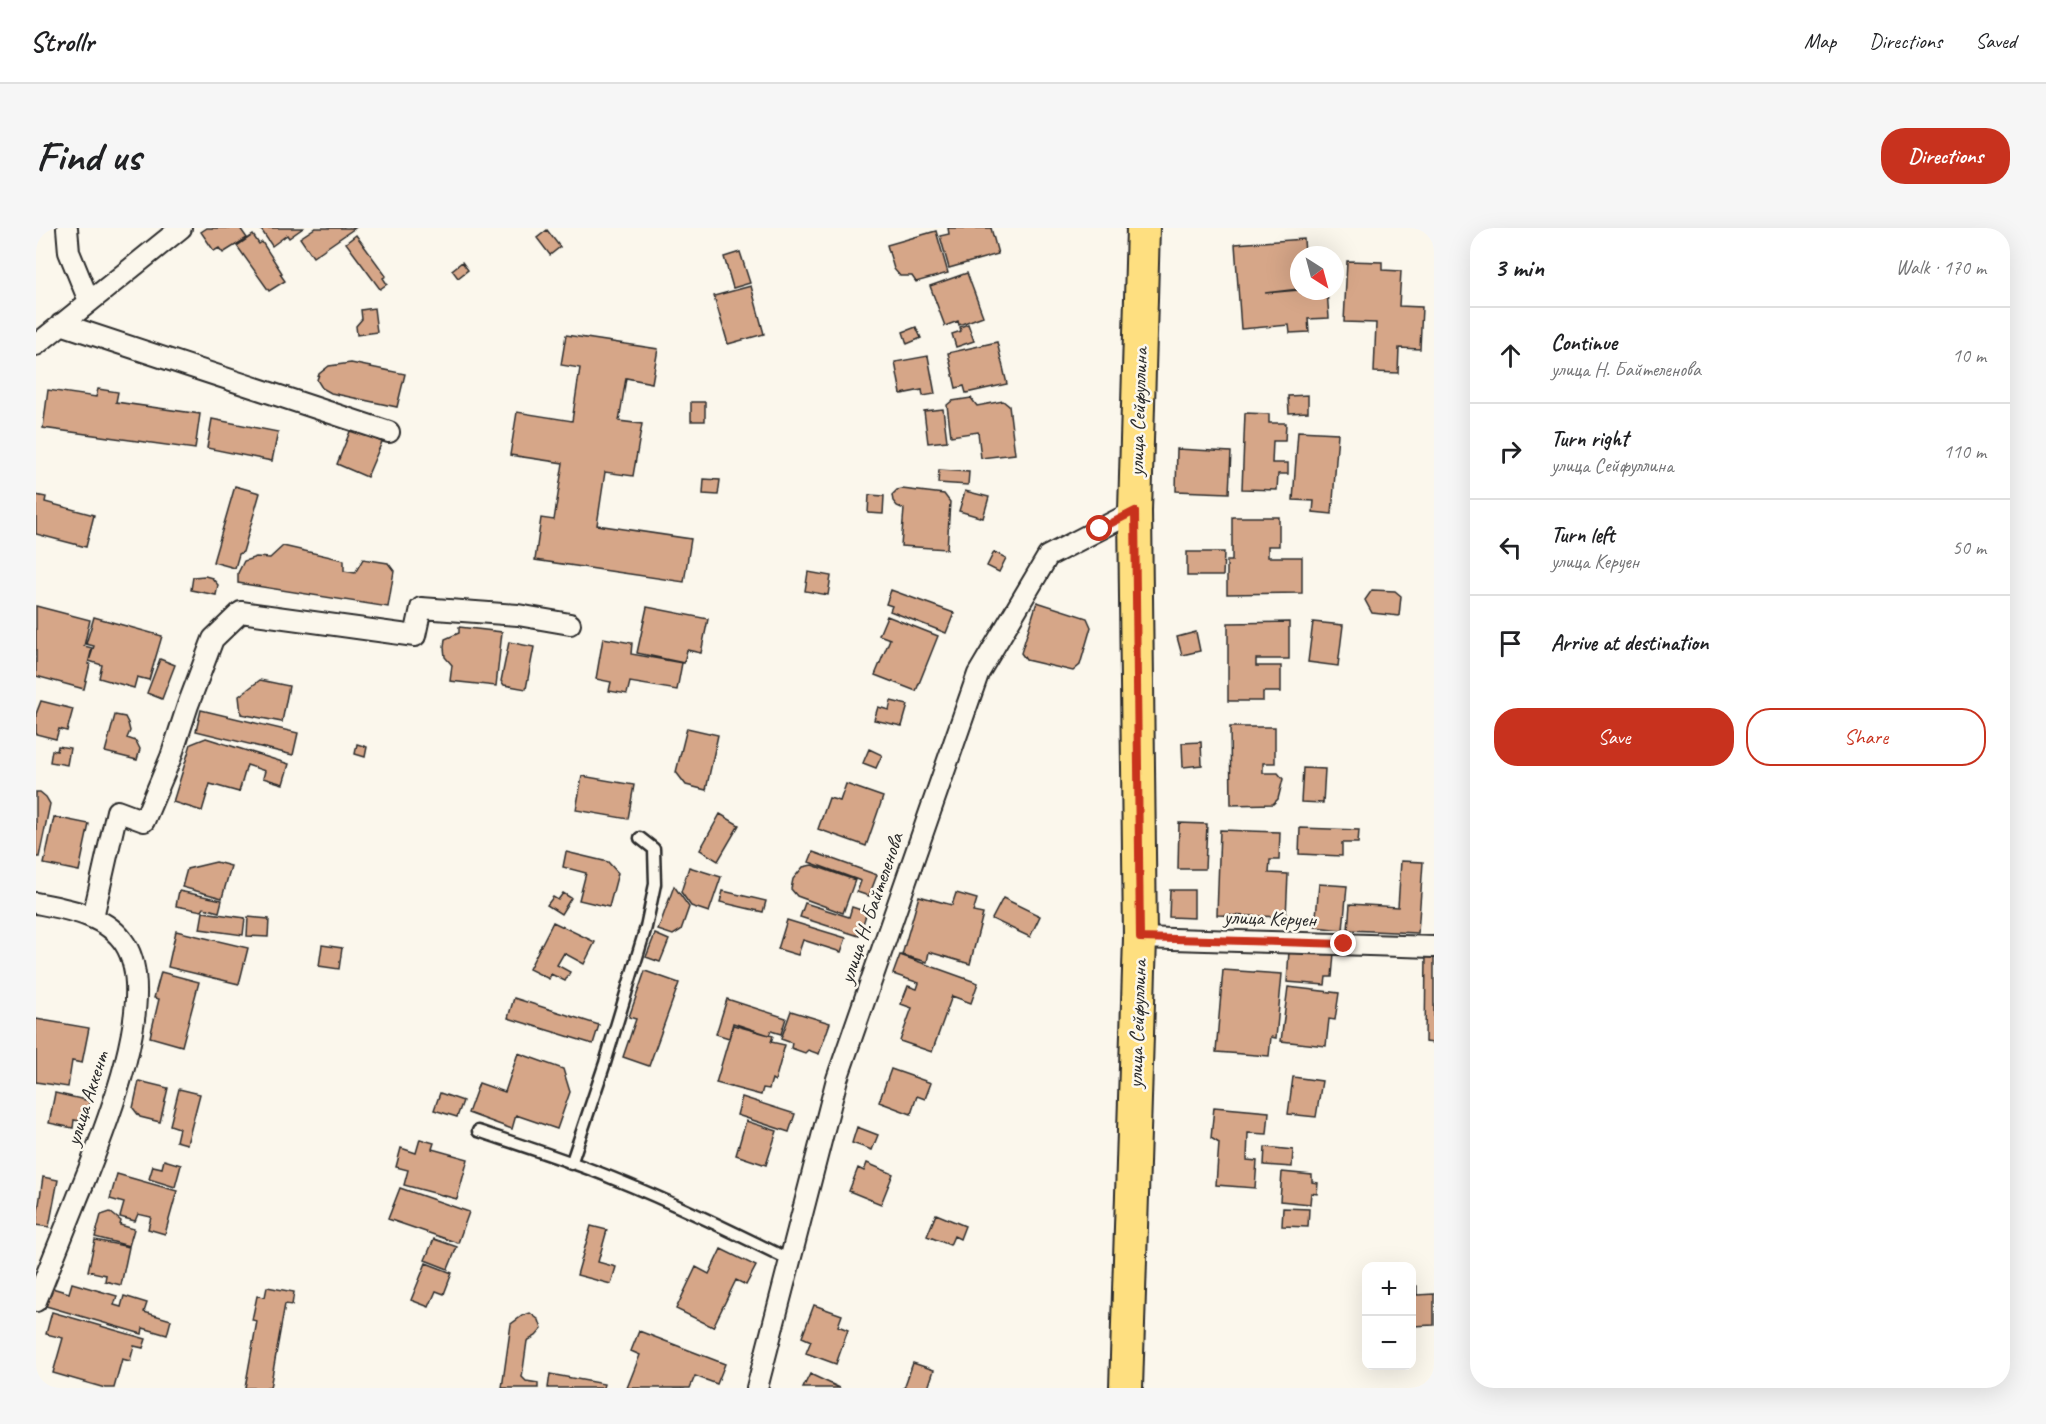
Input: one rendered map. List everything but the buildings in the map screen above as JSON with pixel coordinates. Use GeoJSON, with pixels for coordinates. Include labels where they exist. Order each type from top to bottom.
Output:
{"type":"FeatureCollection","features":[{"type":"Feature","properties":{"kind":"main road","name":"улица Сейфуллина"},"geometry":{"type":"LineString","coordinates":[[1126,1388],[1140,938],[1135,511],[1143,228]]}},
{"type":"Feature","properties":{"kind":"street"},"geometry":{"type":"LineString","coordinates":[[67,228],[69,252],[89,301]]}},
{"type":"Feature","properties":{"kind":"street"},"geometry":{"type":"LineString","coordinates":[[36,345],[181,228]]}},
{"type":"Feature","properties":{"kind":"street"},"geometry":{"type":"LineString","coordinates":[[61,324],[389,432]]}},
{"type":"Feature","properties":{"kind":"street","name":"улица Н. Байтеленова"},"geometry":{"type":"LineString","coordinates":[[757,1388],[837,1079],[978,674],[1047,556],[1135,511]]}},
{"type":"Feature","properties":{"kind":"street"},"geometry":{"type":"LineString","coordinates":[[36,903],[93,917],[117,811],[144,821],[171,757],[213,639],[241,612],[415,636],[421,608],[518,615],[570,624]]}},
{"type":"Feature","properties":{"kind":"street","name":"улица Аккент"},"geometry":{"type":"LineString","coordinates":[[36,1301],[112,1111],[129,1047],[137,990],[132,963],[125,944],[110,928],[93,917]]}},
{"type":"Feature","properties":{"kind":"street","name":"улица Керуен"},"geometry":{"type":"LineString","coordinates":[[1140,938],[1434,947]]}},
{"type":"Feature","properties":{"kind":"lane"},"geometry":{"type":"LineString","coordinates":[[571,1164],[605,1063],[646,927],[655,884],[654,849],[640,838]]}},
{"type":"Feature","properties":{"kind":"lane"},"geometry":{"type":"LineString","coordinates":[[478,1131],[552,1155],[611,1178],[790,1260]]}},
{"type":"Feature","properties":{"kind":"route"},"geometry":{"type":"LineString","coordinates":[[1100,529],[1135,511],[1140,938],[1344,944]]}}]}
